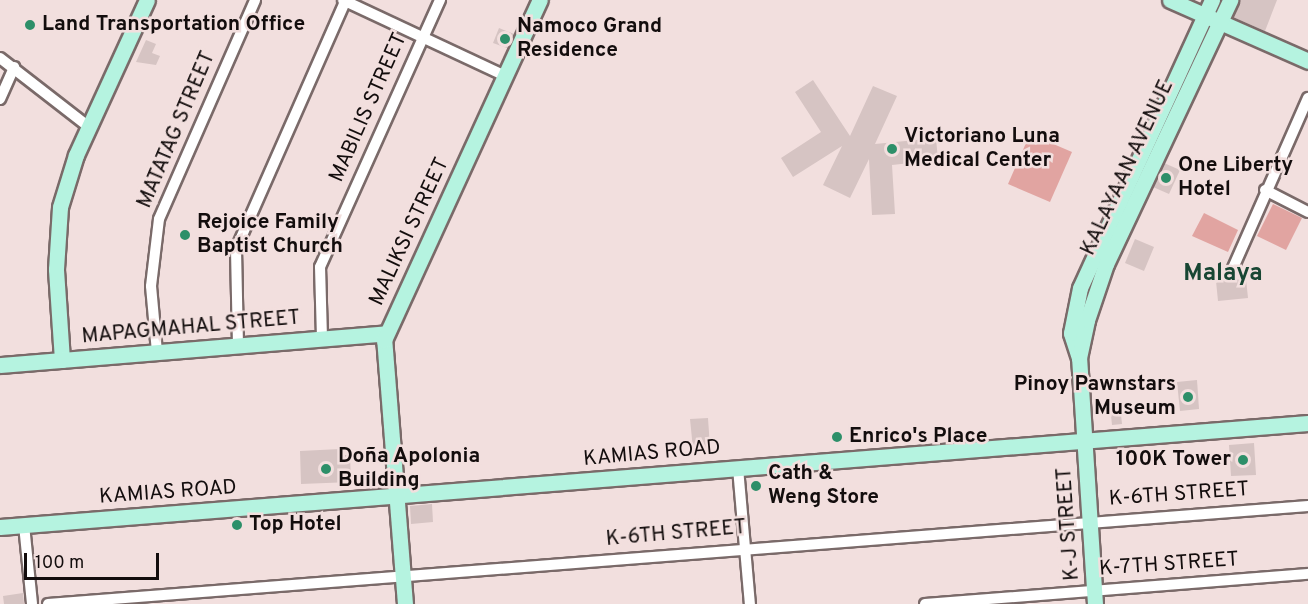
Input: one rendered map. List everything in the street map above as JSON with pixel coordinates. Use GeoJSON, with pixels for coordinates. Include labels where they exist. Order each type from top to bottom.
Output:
{"type":"FeatureCollection","features":[{"type":"Feature","properties":{"kind":"main road"},"geometry":{"type":"LineString","coordinates":[[62,360],[57,228],[68,178],[147,0]]}},
{"type":"Feature","properties":{"kind":"main road","name":"MALIKSI STREET"},"geometry":{"type":"LineString","coordinates":[[405,604],[386,333],[540,0]]}},
{"type":"Feature","properties":{"kind":"main road"},"geometry":{"type":"LineString","coordinates":[[1170,0],[1308,61]]}},
{"type":"Feature","properties":{"kind":"main road","name":"KALAYAAN AVENUE"},"geometry":{"type":"LineString","coordinates":[[1212,0],[1212,19]]}},
{"type":"Feature","properties":{"kind":"main road","name":"KALAYAAN AVENUE"},"geometry":{"type":"LineString","coordinates":[[1085,441],[1079,358],[1106,264],[1212,19],[1230,0]]}},
{"type":"Feature","properties":{"kind":"main road","name":"MAPAGMAHAL STREET"},"geometry":{"type":"LineString","coordinates":[[0,365],[386,333]]}},
{"type":"Feature","properties":{"kind":"main road","name":"KAMIAS ROAD"},"geometry":{"type":"LineString","coordinates":[[0,527],[1308,423]]}},
{"type":"Feature","properties":{"kind":"main road","name":"K-J STREET"},"geometry":{"type":"LineString","coordinates":[[1085,441],[1094,597]]}},
{"type":"Feature","properties":{"kind":"street","name":"MATATAG STREET"},"geometry":{"type":"LineString","coordinates":[[157,352],[151,286],[159,219],[255,0]]}},
{"type":"Feature","properties":{"kind":"street"},"geometry":{"type":"LineString","coordinates":[[238,345],[236,249],[345,0],[505,76]]}},
{"type":"Feature","properties":{"kind":"street","name":"MABILIS STREET"},"geometry":{"type":"LineString","coordinates":[[322,338],[320,267],[440,0]]}},
{"type":"Feature","properties":{"kind":"street"},"geometry":{"type":"LineString","coordinates":[[0,58],[89,127]]}},
{"type":"Feature","properties":{"kind":"street"},"geometry":{"type":"LineString","coordinates":[[0,99],[14,67]]}},
{"type":"Feature","properties":{"kind":"street"},"geometry":{"type":"LineString","coordinates":[[1233,268],[1265,190],[1308,98]]}},
{"type":"Feature","properties":{"kind":"street"},"geometry":{"type":"LineString","coordinates":[[1265,190],[1308,212]]}},
{"type":"Feature","properties":{"kind":"street"},"geometry":{"type":"LineString","coordinates":[[738,468],[750,604]]}},
{"type":"Feature","properties":{"kind":"street","name":"K-6TH STREET"},"geometry":{"type":"LineString","coordinates":[[48,604],[1089,520],[1308,506]]}},
{"type":"Feature","properties":{"kind":"street"},"geometry":{"type":"LineString","coordinates":[[24,525],[32,604]]}},
{"type":"Feature","properties":{"kind":"street","name":"K-7TH STREET"},"geometry":{"type":"LineString","coordinates":[[925,604],[1094,597],[1308,574]]}},
{"type":"Feature","properties":{"kind":"shaded area"},"geometry":{"type":"Polygon","coordinates":[[[1030,134],[1072,152],[1050,202],[1008,184],[1030,134]]]}},
{"type":"Feature","properties":{"kind":"shaded area"},"geometry":{"type":"Polygon","coordinates":[[[1273,204],[1302,218],[1286,250],[1257,236],[1273,204]]]}},
{"type":"Feature","properties":{"kind":"shaded area"},"geometry":{"type":"Polygon","coordinates":[[[1204,213],[1238,230],[1228,252],[1192,236],[1204,213]]]}},
{"type":"Feature","properties":{"kind":"building"},"geometry":{"type":"Polygon","coordinates":[[[1240,0],[1277,0],[1265,31],[1233,17],[1240,0]]]}},
{"type":"Feature","properties":{"kind":"building","name":"Namoco Grand Residence"},"geometry":{"type":"Polygon","coordinates":[[[499,28],[514,34],[507,48],[493,43],[499,28]]]}},
{"type":"Feature","properties":{"kind":"building"},"geometry":{"type":"Polygon","coordinates":[[[146,40],[156,44],[152,53],[160,56],[156,65],[136,62],[146,40]]]}},
{"type":"Feature","properties":{"kind":"building","name":"Victoriano Luna Medical Center"},"geometry":{"type":"Polygon","coordinates":[[[813,80],[850,136],[873,86],[897,96],[875,144],[936,138],[938,160],[892,165],[895,214],[872,215],[869,159],[850,198],[823,185],[842,146],[793,177],[781,158],[821,132],[795,92],[813,80]]]}},
{"type":"Feature","properties":{"kind":"building","name":"One Liberty Hotel"},"geometry":{"type":"Polygon","coordinates":[[[1164,163],[1180,170],[1169,194],[1153,187],[1164,163]]]}},
{"type":"Feature","properties":{"kind":"building"},"geometry":{"type":"Polygon","coordinates":[[[1135,239],[1154,247],[1144,271],[1125,263],[1135,239]]]}},
{"type":"Feature","properties":{"kind":"building"},"geometry":{"type":"Polygon","coordinates":[[[1246,279],[1248,298],[1218,301],[1216,281],[1246,279]]]}},
{"type":"Feature","properties":{"kind":"building","name":"Pinoy Pawnstars Museum"},"geometry":{"type":"Polygon","coordinates":[[[1197,380],[1199,409],[1180,411],[1177,382],[1197,380]]]}},
{"type":"Feature","properties":{"kind":"building"},"geometry":{"type":"Polygon","coordinates":[[[1120,405],[1122,424],[1112,425],[1110,406],[1120,405]]]}},
{"type":"Feature","properties":{"kind":"building"},"geometry":{"type":"Polygon","coordinates":[[[708,418],[710,448],[693,449],[690,419],[708,418]]]}},
{"type":"Feature","properties":{"kind":"building","name":"100K Tower"},"geometry":{"type":"Polygon","coordinates":[[[1254,443],[1256,475],[1231,476],[1229,445],[1254,443]]]}},
{"type":"Feature","properties":{"kind":"building","name":"Doña Apolonia Building"},"geometry":{"type":"Polygon","coordinates":[[[340,449],[340,455],[350,455],[351,482],[301,484],[300,451],[340,449]]]}},
{"type":"Feature","properties":{"kind":"building"},"geometry":{"type":"Polygon","coordinates":[[[432,504],[433,522],[411,524],[410,506],[432,504]]]}},
{"type":"Feature","properties":{"kind":"building"},"geometry":{"type":"Polygon","coordinates":[[[23,593],[24,604],[4,604],[3,596],[23,593]]]}},
{"type":"Feature","properties":{"kind":"place","name":"Land Transportation Office"},"geometry":{"type":"Point","coordinates":[30,25]}},
{"type":"Feature","properties":{"kind":"place","name":"Namoco Grand Residence"},"geometry":{"type":"Point","coordinates":[505,39]}},
{"type":"Feature","properties":{"kind":"place","name":"Victoriano Luna Medical Center"},"geometry":{"type":"Point","coordinates":[892,149]}},
{"type":"Feature","properties":{"kind":"place","name":"One Liberty Hotel"},"geometry":{"type":"Point","coordinates":[1166,178]}},
{"type":"Feature","properties":{"kind":"place","name":"Rejoice Family Baptist Church"},"geometry":{"type":"Point","coordinates":[185,235]}},
{"type":"Feature","properties":{"kind":"place","name":"Pinoy Pawnstars Museum"},"geometry":{"type":"Point","coordinates":[1188,397]}},
{"type":"Feature","properties":{"kind":"place","name":"Enrico's Place"},"geometry":{"type":"Point","coordinates":[837,437]}},
{"type":"Feature","properties":{"kind":"place","name":"100K Tower"},"geometry":{"type":"Point","coordinates":[1243,460]}},
{"type":"Feature","properties":{"kind":"place","name":"Doña Apolonia Building"},"geometry":{"type":"Point","coordinates":[326,469]}},
{"type":"Feature","properties":{"kind":"place","name":"Cath & Weng Store"},"geometry":{"type":"Point","coordinates":[756,486]}},
{"type":"Feature","properties":{"kind":"place","name":"Top Hotel"},"geometry":{"type":"Point","coordinates":[237,525]}},
{"type":"Feature","properties":{"kind":"district","name":"Malaya"},"geometry":{"type":"Point","coordinates":[1223,275]}}]}
